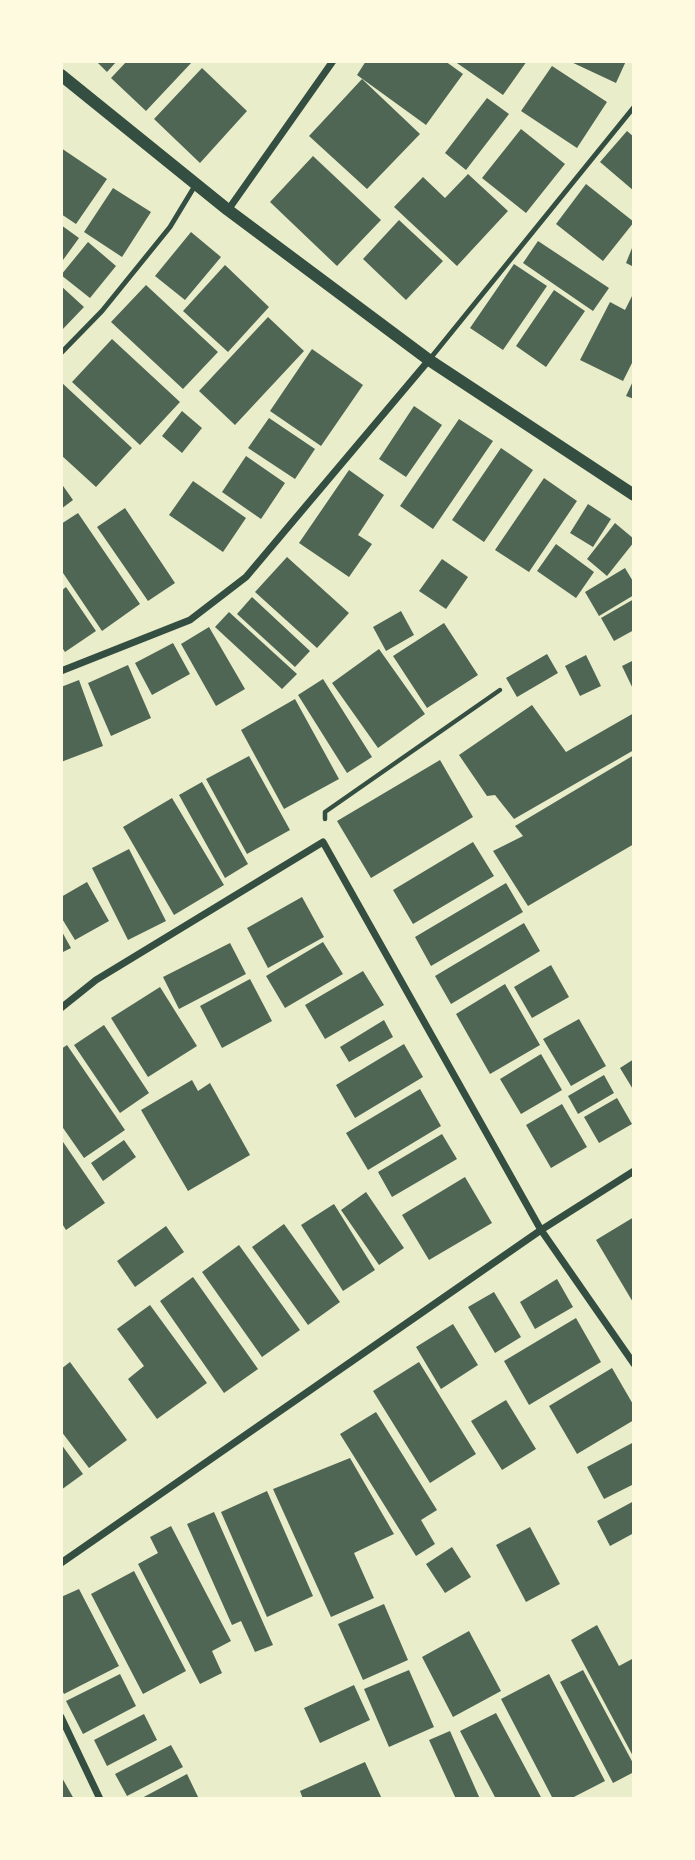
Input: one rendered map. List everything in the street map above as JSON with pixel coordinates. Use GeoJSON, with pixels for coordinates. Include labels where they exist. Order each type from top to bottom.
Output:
{"type":"FeatureCollection","features":[{"type":"Feature","properties":{"kind":"street"},"geometry":{"type":"LineString","coordinates":[[228,210],[333,61]]}},
{"type":"Feature","properties":{"kind":"street"},"geometry":{"type":"LineString","coordinates":[[61,75],[228,210],[429,360],[634,495]]}},
{"type":"Feature","properties":{"kind":"street"},"geometry":{"type":"LineString","coordinates":[[61,671],[190,620],[246,577],[429,360]]}},
{"type":"Feature","properties":{"kind":"street"},"geometry":{"type":"LineString","coordinates":[[61,1008],[96,980],[323,842],[541,1230],[634,1364]]}},
{"type":"Feature","properties":{"kind":"street"},"geometry":{"type":"LineString","coordinates":[[61,1563],[541,1230],[634,1171]]}},
{"type":"Feature","properties":{"kind":"street"},"geometry":{"type":"LineString","coordinates":[[61,1717],[100,1799]]}},
{"type":"Feature","properties":{"kind":"lane"},"geometry":{"type":"LineString","coordinates":[[429,360],[634,107]]}},
{"type":"Feature","properties":{"kind":"lane"},"geometry":{"type":"LineString","coordinates":[[61,353],[102,311],[161,237],[197,184]]}},
{"type":"Feature","properties":{"kind":"path"},"geometry":{"type":"LineString","coordinates":[[323,842],[325,813],[500,690]]}},
{"type":"Feature","properties":{"kind":"building"},"geometry":{"type":"Polygon","coordinates":[[[96,61],[117,61],[107,72],[96,61]]]}},
{"type":"Feature","properties":{"kind":"building"},"geometry":{"type":"Polygon","coordinates":[[[127,61],[193,61],[146,111],[111,78],[127,61]]]}},
{"type":"Feature","properties":{"kind":"building"},"geometry":{"type":"Polygon","coordinates":[[[366,61],[445,61],[463,74],[426,125],[357,75],[366,61]]]}},
{"type":"Feature","properties":{"kind":"building"},"geometry":{"type":"Polygon","coordinates":[[[454,61],[527,61],[503,95],[454,61]]]}},
{"type":"Feature","properties":{"kind":"building"},"geometry":{"type":"Polygon","coordinates":[[[569,61],[626,61],[616,83],[569,61]]]}},
{"type":"Feature","properties":{"kind":"building"},"geometry":{"type":"Polygon","coordinates":[[[552,66],[607,102],[577,148],[521,111],[552,66]]]}},
{"type":"Feature","properties":{"kind":"building"},"geometry":{"type":"Polygon","coordinates":[[[202,68],[247,111],[200,163],[154,119],[202,68]]]}},
{"type":"Feature","properties":{"kind":"building"},"geometry":{"type":"Polygon","coordinates":[[[362,79],[420,134],[367,189],[309,136],[362,79]]]}},
{"type":"Feature","properties":{"kind":"building"},"geometry":{"type":"Polygon","coordinates":[[[487,98],[509,114],[466,170],[445,153],[487,98]]]}},
{"type":"Feature","properties":{"kind":"building"},"geometry":{"type":"Polygon","coordinates":[[[521,129],[565,164],[526,213],[482,178],[521,129]]]}},
{"type":"Feature","properties":{"kind":"building"},"geometry":{"type":"Polygon","coordinates":[[[627,131],[634,137],[634,191],[600,162],[627,131]]]}},
{"type":"Feature","properties":{"kind":"building"},"geometry":{"type":"Polygon","coordinates":[[[61,148],[107,179],[76,224],[61,214],[61,148]]]}},
{"type":"Feature","properties":{"kind":"building"},"geometry":{"type":"Polygon","coordinates":[[[313,156],[381,220],[337,266],[270,202],[313,156]]]}},
{"type":"Feature","properties":{"kind":"building"},"geometry":{"type":"Polygon","coordinates":[[[468,174],[508,211],[457,266],[394,207],[423,177],[445,198],[468,174]]]}},
{"type":"Feature","properties":{"kind":"building"},"geometry":{"type":"Polygon","coordinates":[[[586,184],[634,222],[603,261],[556,224],[586,184]]]}},
{"type":"Feature","properties":{"kind":"building"},"geometry":{"type":"Polygon","coordinates":[[[113,188],[151,212],[122,257],[84,232],[113,188]]]}},
{"type":"Feature","properties":{"kind":"building"},"geometry":{"type":"Polygon","coordinates":[[[399,220],[443,261],[406,300],[363,259],[399,220]]]}},
{"type":"Feature","properties":{"kind":"building"},"geometry":{"type":"Polygon","coordinates":[[[61,225],[79,238],[63,260],[61,258],[61,225]]]}},
{"type":"Feature","properties":{"kind":"building"},"geometry":{"type":"Polygon","coordinates":[[[191,232],[221,257],[185,300],[155,276],[191,232]]]}},
{"type":"Feature","properties":{"kind":"building"},"geometry":{"type":"Polygon","coordinates":[[[538,241],[609,288],[593,311],[523,263],[538,241]]]}},
{"type":"Feature","properties":{"kind":"building"},"geometry":{"type":"Polygon","coordinates":[[[88,242],[116,266],[90,298],[61,275],[88,242]]]}},
{"type":"Feature","properties":{"kind":"building"},"geometry":{"type":"Polygon","coordinates":[[[634,243],[634,267],[626,263],[634,243]]]}},
{"type":"Feature","properties":{"kind":"building"},"geometry":{"type":"Polygon","coordinates":[[[514,264],[547,286],[503,350],[470,328],[514,264]]]}},
{"type":"Feature","properties":{"kind":"building"},"geometry":{"type":"Polygon","coordinates":[[[225,265],[269,307],[228,352],[183,311],[225,265]]]}},
{"type":"Feature","properties":{"kind":"building"},"geometry":{"type":"Polygon","coordinates":[[[146,285],[218,352],[183,389],[111,322],[146,285]]]}},
{"type":"Feature","properties":{"kind":"building"},"geometry":{"type":"Polygon","coordinates":[[[61,286],[84,307],[61,331],[61,286]]]}},
{"type":"Feature","properties":{"kind":"building"},"geometry":{"type":"Polygon","coordinates":[[[554,290],[585,311],[546,367],[516,346],[554,290]]]}},
{"type":"Feature","properties":{"kind":"building"},"geometry":{"type":"Polygon","coordinates":[[[634,292],[634,359],[623,381],[580,360],[610,302],[625,310],[634,292]]]}},
{"type":"Feature","properties":{"kind":"building"},"geometry":{"type":"Polygon","coordinates":[[[268,317],[304,351],[235,425],[199,391],[268,317]]]}},
{"type":"Feature","properties":{"kind":"building"},"geometry":{"type":"Polygon","coordinates":[[[112,339],[180,402],[140,445],[72,382],[112,339]]]}},
{"type":"Feature","properties":{"kind":"building"},"geometry":{"type":"Polygon","coordinates":[[[312,349],[363,385],[321,446],[270,411],[312,349]]]}},
{"type":"Feature","properties":{"kind":"building"},"geometry":{"type":"Polygon","coordinates":[[[634,379],[634,399],[626,396],[634,379]]]}},
{"type":"Feature","properties":{"kind":"building"},"geometry":{"type":"Polygon","coordinates":[[[61,382],[132,448],[96,487],[61,455],[61,382]]]}},
{"type":"Feature","properties":{"kind":"building"},"geometry":{"type":"Polygon","coordinates":[[[414,406],[442,425],[406,477],[379,459],[414,406]]]}},
{"type":"Feature","properties":{"kind":"building"},"geometry":{"type":"Polygon","coordinates":[[[182,411],[202,428],[182,453],[162,436],[182,411]]]}},
{"type":"Feature","properties":{"kind":"building"},"geometry":{"type":"Polygon","coordinates":[[[269,418],[315,449],[295,479],[248,448],[269,418]]]}},
{"type":"Feature","properties":{"kind":"building"},"geometry":{"type":"Polygon","coordinates":[[[459,419],[493,441],[433,529],[400,506],[459,419]]]}},
{"type":"Feature","properties":{"kind":"building"},"geometry":{"type":"Polygon","coordinates":[[[501,448],[533,470],[484,542],[452,520],[501,448]]]}},
{"type":"Feature","properties":{"kind":"building"},"geometry":{"type":"Polygon","coordinates":[[[246,456],[285,483],[261,519],[222,492],[246,456]]]}},
{"type":"Feature","properties":{"kind":"building"},"geometry":{"type":"Polygon","coordinates":[[[349,470],[384,495],[358,535],[372,544],[349,577],[299,543],[349,470]]]}},
{"type":"Feature","properties":{"kind":"building"},"geometry":{"type":"Polygon","coordinates":[[[544,478],[577,501],[529,572],[495,550],[544,478]]]}},
{"type":"Feature","properties":{"kind":"building"},"geometry":{"type":"Polygon","coordinates":[[[193,481],[246,518],[223,552],[169,515],[193,481]]]}},
{"type":"Feature","properties":{"kind":"building"},"geometry":{"type":"Polygon","coordinates":[[[61,483],[73,500],[61,509],[61,483]]]}},
{"type":"Feature","properties":{"kind":"building"},"geometry":{"type":"Polygon","coordinates":[[[588,504],[611,519],[593,547],[570,533],[588,504]]]}},
{"type":"Feature","properties":{"kind":"building"},"geometry":{"type":"Polygon","coordinates":[[[125,508],[175,583],[148,601],[97,527],[125,508]]]}},
{"type":"Feature","properties":{"kind":"building"},"geometry":{"type":"Polygon","coordinates":[[[78,513],[140,604],[102,631],[61,570],[61,524],[78,513]]]}},
{"type":"Feature","properties":{"kind":"building"},"geometry":{"type":"Polygon","coordinates":[[[615,523],[634,539],[634,542],[607,576],[587,559],[615,523]]]}},
{"type":"Feature","properties":{"kind":"building"},"geometry":{"type":"Polygon","coordinates":[[[556,544],[594,572],[576,598],[537,571],[556,544]]]}},
{"type":"Feature","properties":{"kind":"building"},"geometry":{"type":"Polygon","coordinates":[[[287,557],[349,613],[317,648],[255,592],[287,557]]]}},
{"type":"Feature","properties":{"kind":"building"},"geometry":{"type":"Polygon","coordinates":[[[442,559],[468,577],[446,609],[419,591],[442,559]]]}},
{"type":"Feature","properties":{"kind":"building"},"geometry":{"type":"Polygon","coordinates":[[[625,568],[634,583],[634,595],[599,616],[585,592],[625,568]]]}},
{"type":"Feature","properties":{"kind":"building"},"geometry":{"type":"Polygon","coordinates":[[[66,587],[96,631],[65,652],[61,646],[61,591],[66,587]]]}},
{"type":"Feature","properties":{"kind":"building"},"geometry":{"type":"Polygon","coordinates":[[[252,597],[310,651],[295,667],[237,614],[252,597]]]}},
{"type":"Feature","properties":{"kind":"building"},"geometry":{"type":"Polygon","coordinates":[[[634,599],[634,630],[614,641],[601,618],[634,599]]]}},
{"type":"Feature","properties":{"kind":"building"},"geometry":{"type":"Polygon","coordinates":[[[401,611],[414,635],[386,651],[373,627],[401,611]]]}},
{"type":"Feature","properties":{"kind":"building"},"geometry":{"type":"Polygon","coordinates":[[[229,612],[297,674],[282,689],[215,627],[229,612]]]}},
{"type":"Feature","properties":{"kind":"building"},"geometry":{"type":"Polygon","coordinates":[[[444,623],[478,675],[427,708],[393,656],[444,623]]]}},
{"type":"Feature","properties":{"kind":"building"},"geometry":{"type":"Polygon","coordinates":[[[209,627],[245,689],[216,706],[181,644],[209,627]]]}},
{"type":"Feature","properties":{"kind":"building"},"geometry":{"type":"Polygon","coordinates":[[[173,643],[190,674],[152,695],[135,663],[173,643]]]}},
{"type":"Feature","properties":{"kind":"building"},"geometry":{"type":"Polygon","coordinates":[[[379,649],[425,714],[378,748],[332,683],[379,649]]]}},
{"type":"Feature","properties":{"kind":"building"},"geometry":{"type":"Polygon","coordinates":[[[547,654],[558,673],[517,697],[506,678],[547,654]]]}},
{"type":"Feature","properties":{"kind":"building"},"geometry":{"type":"Polygon","coordinates":[[[586,655],[601,686],[580,696],[565,666],[586,655]]]}},
{"type":"Feature","properties":{"kind":"building"},"geometry":{"type":"Polygon","coordinates":[[[634,660],[634,691],[622,666],[634,660]]]}},
{"type":"Feature","properties":{"kind":"building"},"geometry":{"type":"Polygon","coordinates":[[[128,665],[151,718],[111,736],[88,683],[128,665]]]}},
{"type":"Feature","properties":{"kind":"building"},"geometry":{"type":"Polygon","coordinates":[[[323,679],[372,757],[347,773],[298,695],[323,679]]]}},
{"type":"Feature","properties":{"kind":"building"},"geometry":{"type":"Polygon","coordinates":[[[79,680],[103,746],[61,762],[61,687],[79,680]]]}},
{"type":"Feature","properties":{"kind":"building"},"geometry":{"type":"Polygon","coordinates":[[[295,699],[339,779],[284,809],[241,730],[295,699]]]}},
{"type":"Feature","properties":{"kind":"building"},"geometry":{"type":"Polygon","coordinates":[[[532,705],[566,752],[634,713],[634,750],[514,819],[495,795],[487,796],[459,755],[532,705]]]}},
{"type":"Feature","properties":{"kind":"building"},"geometry":{"type":"Polygon","coordinates":[[[634,755],[634,844],[528,906],[493,851],[523,836],[515,826],[634,755]]]}},
{"type":"Feature","properties":{"kind":"building"},"geometry":{"type":"Polygon","coordinates":[[[249,756],[290,830],[247,854],[206,779],[249,756]]]}},
{"type":"Feature","properties":{"kind":"building"},"geometry":{"type":"Polygon","coordinates":[[[440,760],[473,817],[371,878],[337,821],[440,760]]]}},
{"type":"Feature","properties":{"kind":"building"},"geometry":{"type":"Polygon","coordinates":[[[202,782],[248,864],[225,878],[179,795],[202,782]]]}},
{"type":"Feature","properties":{"kind":"building"},"geometry":{"type":"Polygon","coordinates":[[[172,798],[224,885],[174,915],[123,827],[172,798]]]}},
{"type":"Feature","properties":{"kind":"building"},"geometry":{"type":"Polygon","coordinates":[[[473,842],[494,876],[413,924],[393,890],[473,842]]]}},
{"type":"Feature","properties":{"kind":"building"},"geometry":{"type":"Polygon","coordinates":[[[129,849],[166,921],[128,940],[92,868],[129,849]]]}},
{"type":"Feature","properties":{"kind":"building"},"geometry":{"type":"Polygon","coordinates":[[[87,882],[109,921],[75,940],[61,917],[61,897],[87,882]]]}},
{"type":"Feature","properties":{"kind":"building"},"geometry":{"type":"Polygon","coordinates":[[[506,883],[523,912],[431,966],[415,937],[506,883]]]}},
{"type":"Feature","properties":{"kind":"building"},"geometry":{"type":"Polygon","coordinates":[[[302,897],[324,937],[268,968],[247,928],[302,897]]]}},
{"type":"Feature","properties":{"kind":"building"},"geometry":{"type":"Polygon","coordinates":[[[524,923],[540,951],[451,1004],[435,976],[524,923]]]}},
{"type":"Feature","properties":{"kind":"building"},"geometry":{"type":"Polygon","coordinates":[[[61,930],[71,948],[61,953],[61,930]]]}},
{"type":"Feature","properties":{"kind":"building"},"geometry":{"type":"Polygon","coordinates":[[[323,942],[343,974],[285,1008],[266,976],[323,942]]]}},
{"type":"Feature","properties":{"kind":"building"},"geometry":{"type":"Polygon","coordinates":[[[230,943],[246,974],[179,1009],[163,977],[230,943]]]}},
{"type":"Feature","properties":{"kind":"building"},"geometry":{"type":"Polygon","coordinates":[[[551,965],[569,997],[532,1018],[514,987],[551,965]]]}},
{"type":"Feature","properties":{"kind":"building"},"geometry":{"type":"Polygon","coordinates":[[[363,971],[384,1005],[325,1039],[305,1005],[363,971]]]}},
{"type":"Feature","properties":{"kind":"building"},"geometry":{"type":"Polygon","coordinates":[[[250,979],[272,1021],[222,1048],[200,1006],[250,979]]]}},
{"type":"Feature","properties":{"kind":"building"},"geometry":{"type":"Polygon","coordinates":[[[505,984],[540,1045],[490,1074],[456,1014],[505,984]]]}},
{"type":"Feature","properties":{"kind":"building"},"geometry":{"type":"Polygon","coordinates":[[[160,987],[197,1046],[148,1077],[111,1018],[160,987]]]}},
{"type":"Feature","properties":{"kind":"building"},"geometry":{"type":"Polygon","coordinates":[[[579,1019],[606,1066],[571,1086],[543,1039],[579,1019]]]}},
{"type":"Feature","properties":{"kind":"building"},"geometry":{"type":"Polygon","coordinates":[[[384,1020],[393,1037],[349,1062],[340,1047],[384,1020]]]}},
{"type":"Feature","properties":{"kind":"building"},"geometry":{"type":"Polygon","coordinates":[[[104,1025],[149,1093],[120,1113],[74,1045],[104,1025]]]}},
{"type":"Feature","properties":{"kind":"building"},"geometry":{"type":"Polygon","coordinates":[[[404,1044],[423,1077],[355,1118],[336,1085],[404,1044]]]}},
{"type":"Feature","properties":{"kind":"building"},"geometry":{"type":"Polygon","coordinates":[[[67,1045],[125,1130],[84,1158],[61,1125],[61,1049],[67,1045]]]}},
{"type":"Feature","properties":{"kind":"building"},"geometry":{"type":"Polygon","coordinates":[[[541,1054],[562,1090],[521,1114],[500,1079],[541,1054]]]}},
{"type":"Feature","properties":{"kind":"building"},"geometry":{"type":"Polygon","coordinates":[[[634,1059],[634,1091],[620,1068],[634,1059]]]}},
{"type":"Feature","properties":{"kind":"building"},"geometry":{"type":"Polygon","coordinates":[[[604,1075],[614,1093],[578,1114],[568,1096],[604,1075]]]}},
{"type":"Feature","properties":{"kind":"building"},"geometry":{"type":"Polygon","coordinates":[[[192,1080],[198,1091],[210,1083],[250,1155],[188,1191],[141,1110],[192,1080]]]}},
{"type":"Feature","properties":{"kind":"building"},"geometry":{"type":"Polygon","coordinates":[[[420,1089],[441,1126],[368,1170],[346,1133],[420,1089]]]}},
{"type":"Feature","properties":{"kind":"building"},"geometry":{"type":"Polygon","coordinates":[[[617,1098],[632,1124],[599,1143],[584,1117],[617,1098]]]}},
{"type":"Feature","properties":{"kind":"building"},"geometry":{"type":"Polygon","coordinates":[[[562,1104],[587,1147],[551,1168],[526,1125],[562,1104]]]}},
{"type":"Feature","properties":{"kind":"building"},"geometry":{"type":"Polygon","coordinates":[[[442,1134],[457,1159],[392,1197],[378,1172],[442,1134]]]}},
{"type":"Feature","properties":{"kind":"building"},"geometry":{"type":"Polygon","coordinates":[[[61,1139],[105,1203],[66,1230],[61,1222],[61,1139]]]}},
{"type":"Feature","properties":{"kind":"building"},"geometry":{"type":"Polygon","coordinates":[[[124,1140],[136,1157],[103,1181],[91,1163],[124,1140]]]}},
{"type":"Feature","properties":{"kind":"building"},"geometry":{"type":"Polygon","coordinates":[[[465,1177],[492,1223],[429,1260],[402,1215],[465,1177]]]}},
{"type":"Feature","properties":{"kind":"building"},"geometry":{"type":"Polygon","coordinates":[[[366,1192],[404,1248],[379,1265],[341,1210],[366,1192]]]}},
{"type":"Feature","properties":{"kind":"building"},"geometry":{"type":"Polygon","coordinates":[[[334,1204],[375,1270],[343,1291],[301,1225],[334,1204]]]}},
{"type":"Feature","properties":{"kind":"building"},"geometry":{"type":"Polygon","coordinates":[[[634,1217],[634,1304],[596,1240],[634,1217]]]}},
{"type":"Feature","properties":{"kind":"building"},"geometry":{"type":"Polygon","coordinates":[[[284,1224],[340,1302],[308,1325],[252,1247],[284,1224]]]}},
{"type":"Feature","properties":{"kind":"building"},"geometry":{"type":"Polygon","coordinates":[[[166,1226],[184,1252],[135,1287],[117,1261],[166,1226]]]}},
{"type":"Feature","properties":{"kind":"building"},"geometry":{"type":"Polygon","coordinates":[[[239,1245],[300,1330],[262,1357],[202,1272],[239,1245]]]}},
{"type":"Feature","properties":{"kind":"building"},"geometry":{"type":"Polygon","coordinates":[[[193,1277],[258,1369],[224,1393],[160,1301],[193,1277]]]}},
{"type":"Feature","properties":{"kind":"building"},"geometry":{"type":"Polygon","coordinates":[[[557,1279],[573,1307],[535,1329],[520,1302],[557,1279]]]}},
{"type":"Feature","properties":{"kind":"building"},"geometry":{"type":"Polygon","coordinates":[[[494,1292],[521,1337],[495,1353],[468,1307],[494,1292]]]}},
{"type":"Feature","properties":{"kind":"building"},"geometry":{"type":"Polygon","coordinates":[[[150,1305],[207,1383],[157,1419],[128,1379],[144,1366],[117,1329],[150,1305]]]}},
{"type":"Feature","properties":{"kind":"building"},"geometry":{"type":"Polygon","coordinates":[[[576,1318],[601,1362],[529,1405],[504,1361],[576,1318]]]}},
{"type":"Feature","properties":{"kind":"building"},"geometry":{"type":"Polygon","coordinates":[[[453,1324],[478,1365],[441,1389],[416,1347],[453,1324]]]}},
{"type":"Feature","properties":{"kind":"building"},"geometry":{"type":"Polygon","coordinates":[[[70,1362],[127,1440],[89,1468],[61,1431],[61,1369],[70,1362]]]}},
{"type":"Feature","properties":{"kind":"building"},"geometry":{"type":"Polygon","coordinates":[[[419,1362],[476,1454],[430,1483],[373,1391],[419,1362]]]}},
{"type":"Feature","properties":{"kind":"building"},"geometry":{"type":"Polygon","coordinates":[[[612,1368],[634,1406],[634,1420],[577,1454],[549,1406],[612,1368]]]}},
{"type":"Feature","properties":{"kind":"building"},"geometry":{"type":"Polygon","coordinates":[[[506,1400],[536,1449],[502,1470],[471,1421],[506,1400]]]}},
{"type":"Feature","properties":{"kind":"building"},"geometry":{"type":"Polygon","coordinates":[[[376,1412],[437,1510],[421,1520],[435,1544],[416,1556],[340,1434],[376,1412]]]}},
{"type":"Feature","properties":{"kind":"building"},"geometry":{"type":"Polygon","coordinates":[[[634,1442],[634,1484],[604,1499],[587,1467],[634,1442]]]}},
{"type":"Feature","properties":{"kind":"building"},"geometry":{"type":"Polygon","coordinates":[[[61,1444],[83,1474],[61,1490],[61,1444]]]}},
{"type":"Feature","properties":{"kind":"building"},"geometry":{"type":"Polygon","coordinates":[[[350,1458],[394,1534],[354,1553],[374,1598],[331,1617],[273,1489],[350,1458]]]}},
{"type":"Feature","properties":{"kind":"building"},"geometry":{"type":"Polygon","coordinates":[[[267,1491],[313,1596],[267,1617],[221,1512],[267,1491]]]}},
{"type":"Feature","properties":{"kind":"building"},"geometry":{"type":"Polygon","coordinates":[[[634,1501],[634,1533],[610,1546],[597,1521],[634,1501]]]}},
{"type":"Feature","properties":{"kind":"building"},"geometry":{"type":"Polygon","coordinates":[[[214,1512],[273,1645],[255,1652],[241,1621],[232,1625],[187,1524],[214,1512]]]}},
{"type":"Feature","properties":{"kind":"building"},"geometry":{"type":"Polygon","coordinates":[[[171,1526],[231,1641],[212,1651],[222,1673],[200,1684],[138,1564],[158,1553],[150,1537],[171,1526]]]}},
{"type":"Feature","properties":{"kind":"building"},"geometry":{"type":"Polygon","coordinates":[[[530,1527],[560,1584],[526,1602],[496,1545],[530,1527]]]}},
{"type":"Feature","properties":{"kind":"building"},"geometry":{"type":"Polygon","coordinates":[[[452,1547],[471,1577],[445,1593],[426,1564],[452,1547]]]}},
{"type":"Feature","properties":{"kind":"building"},"geometry":{"type":"Polygon","coordinates":[[[134,1571],[186,1671],[143,1694],[91,1594],[134,1571]]]}},
{"type":"Feature","properties":{"kind":"building"},"geometry":{"type":"Polygon","coordinates":[[[79,1589],[119,1666],[64,1694],[61,1688],[61,1597],[79,1589]]]}},
{"type":"Feature","properties":{"kind":"building"},"geometry":{"type":"Polygon","coordinates":[[[384,1604],[408,1660],[363,1680],[338,1624],[384,1604]]]}},
{"type":"Feature","properties":{"kind":"building"},"geometry":{"type":"Polygon","coordinates":[[[597,1625],[619,1666],[634,1658],[634,1758],[571,1640],[597,1625]]]}},
{"type":"Feature","properties":{"kind":"building"},"geometry":{"type":"Polygon","coordinates":[[[469,1631],[501,1691],[453,1717],[422,1657],[469,1631]]]}},
{"type":"Feature","properties":{"kind":"building"},"geometry":{"type":"Polygon","coordinates":[[[409,1670],[434,1727],[389,1747],[364,1689],[409,1670]]]}},
{"type":"Feature","properties":{"kind":"building"},"geometry":{"type":"Polygon","coordinates":[[[583,1670],[634,1765],[634,1772],[613,1783],[560,1682],[583,1670]]]}},
{"type":"Feature","properties":{"kind":"building"},"geometry":{"type":"Polygon","coordinates":[[[120,1674],[136,1706],[83,1734],[66,1701],[120,1674]]]}},
{"type":"Feature","properties":{"kind":"building"},"geometry":{"type":"Polygon","coordinates":[[[549,1674],[605,1781],[570,1799],[553,1799],[501,1699],[549,1674]]]}},
{"type":"Feature","properties":{"kind":"building"},"geometry":{"type":"Polygon","coordinates":[[[354,1685],[370,1720],[320,1743],[304,1708],[354,1685]]]}},
{"type":"Feature","properties":{"kind":"building"},"geometry":{"type":"Polygon","coordinates":[[[496,1713],[542,1799],[496,1799],[460,1731],[496,1713]]]}},
{"type":"Feature","properties":{"kind":"building"},"geometry":{"type":"Polygon","coordinates":[[[144,1714],[157,1740],[107,1766],[94,1740],[144,1714]]]}},
{"type":"Feature","properties":{"kind":"building"},"geometry":{"type":"Polygon","coordinates":[[[450,1731],[480,1799],[456,1799],[429,1740],[450,1731]]]}},
{"type":"Feature","properties":{"kind":"building"},"geometry":{"type":"Polygon","coordinates":[[[171,1745],[183,1767],[127,1796],[115,1774],[171,1745]]]}},
{"type":"Feature","properties":{"kind":"building"},"geometry":{"type":"Polygon","coordinates":[[[365,1762],[382,1799],[303,1799],[300,1791],[365,1762]]]}},
{"type":"Feature","properties":{"kind":"building"},"geometry":{"type":"Polygon","coordinates":[[[187,1774],[199,1799],[140,1799],[187,1774]]]}},
{"type":"Feature","properties":{"kind":"building"},"geometry":{"type":"Polygon","coordinates":[[[61,1776],[74,1799],[61,1799],[61,1776]]]}}]}
